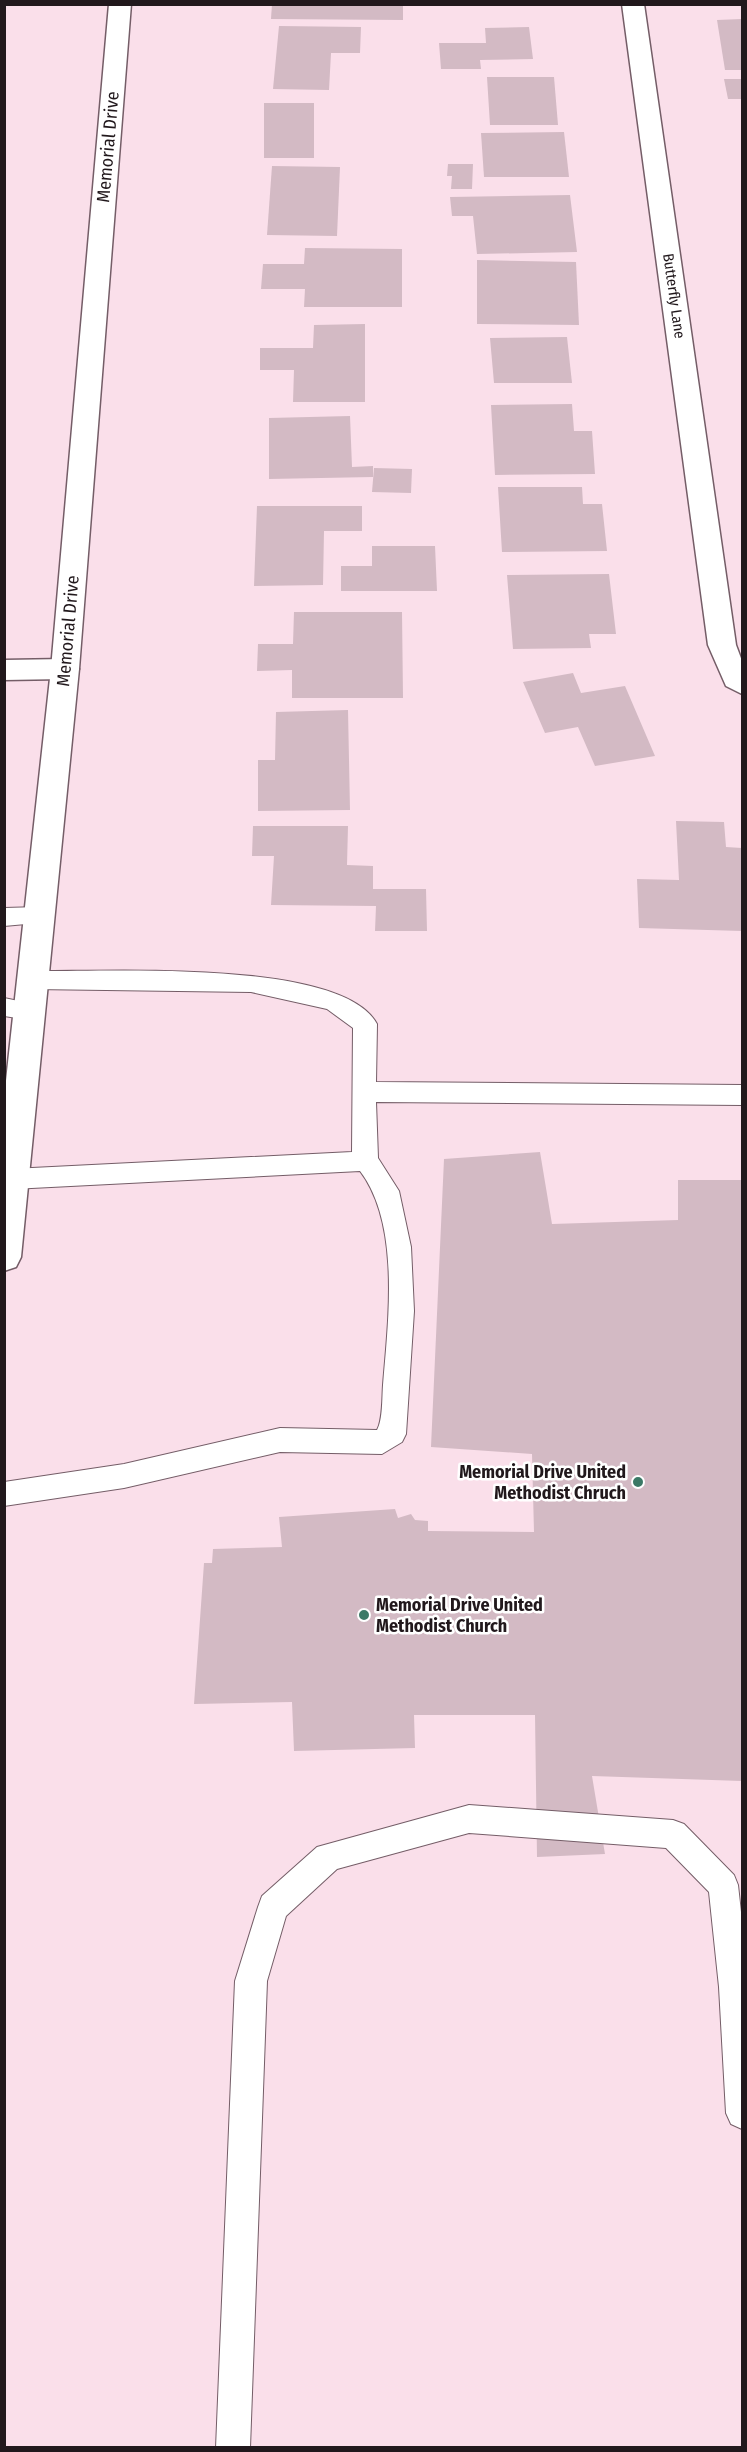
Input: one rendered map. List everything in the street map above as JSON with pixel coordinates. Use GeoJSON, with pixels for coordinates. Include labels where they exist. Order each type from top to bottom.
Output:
{"type":"FeatureCollection","features":[{"type":"Feature","properties":{"kind":"main road","name":"Memorial Drive"},"geometry":{"type":"LineString","coordinates":[[4,1257],[12,1179],[17,1009],[33,980],[40,916],[65,669],[120,4]]}},
{"type":"Feature","properties":{"kind":"main road","name":"Butterfly Lane"},"geometry":{"type":"LineString","coordinates":[[633,4],[722,645],[736,679],[742,684]]}},
{"type":"Feature","properties":{"kind":"main road"},"geometry":{"type":"LineString","coordinates":[[4,670],[65,669]]}},
{"type":"Feature","properties":{"kind":"lane"},"geometry":{"type":"LineString","coordinates":[[4,917],[40,916]]}},
{"type":"Feature","properties":{"kind":"lane"},"geometry":{"type":"LineString","coordinates":[[4,1494],[124,1476],[280,1440],[382,1442],[392,1434],[398,1360],[399,1256],[396,1226],[386,1190],[366,1161],[365,1024],[334,1001],[251,983],[33,980]]}},
{"type":"Feature","properties":{"kind":"lane"},"geometry":{"type":"LineString","coordinates":[[364,1092],[742,1095]]}},
{"type":"Feature","properties":{"kind":"lane"},"geometry":{"type":"LineString","coordinates":[[12,1179],[366,1161]]}},
{"type":"Feature","properties":{"kind":"lane"},"geometry":{"type":"LineString","coordinates":[[233,2448],[251,1981],[273,1907],[328,1857],[469,1819],[673,1834],[723,1885],[735,1987],[742,2114]]}},
{"type":"Feature","properties":{"kind":"building"},"geometry":{"type":"Polygon","coordinates":[[[272,4],[403,4],[403,20],[271,19],[272,4]]]}},
{"type":"Feature","properties":{"kind":"building"},"geometry":{"type":"Polygon","coordinates":[[[742,19],[742,70],[725,70],[717,20],[742,19]]]}},
{"type":"Feature","properties":{"kind":"building"},"geometry":{"type":"Polygon","coordinates":[[[279,26],[361,27],[360,53],[331,53],[329,90],[273,89],[279,26]]]}},
{"type":"Feature","properties":{"kind":"building"},"geometry":{"type":"Polygon","coordinates":[[[529,27],[533,59],[480,60],[481,69],[441,69],[439,43],[486,43],[485,28],[529,27]]]}},
{"type":"Feature","properties":{"kind":"building"},"geometry":{"type":"Polygon","coordinates":[[[487,77],[554,77],[558,125],[490,125],[487,77]]]}},
{"type":"Feature","properties":{"kind":"building"},"geometry":{"type":"Polygon","coordinates":[[[724,79],[742,79],[742,99],[728,99],[724,79]]]}},
{"type":"Feature","properties":{"kind":"building"},"geometry":{"type":"Polygon","coordinates":[[[264,103],[314,103],[314,158],[264,158],[264,103]]]}},
{"type":"Feature","properties":{"kind":"building"},"geometry":{"type":"Polygon","coordinates":[[[564,132],[569,177],[484,177],[481,133],[564,132]]]}},
{"type":"Feature","properties":{"kind":"building"},"geometry":{"type":"Polygon","coordinates":[[[448,164],[473,164],[472,189],[451,189],[452,176],[447,176],[448,164]]]}},
{"type":"Feature","properties":{"kind":"building"},"geometry":{"type":"Polygon","coordinates":[[[272,166],[340,167],[337,236],[267,235],[272,166]]]}},
{"type":"Feature","properties":{"kind":"building"},"geometry":{"type":"Polygon","coordinates":[[[570,195],[577,252],[477,254],[473,216],[452,216],[450,197],[570,195]]]}},
{"type":"Feature","properties":{"kind":"building"},"geometry":{"type":"Polygon","coordinates":[[[305,248],[402,249],[402,307],[304,307],[305,289],[261,289],[263,264],[304,264],[305,248]]]}},
{"type":"Feature","properties":{"kind":"building"},"geometry":{"type":"Polygon","coordinates":[[[477,260],[576,262],[579,325],[477,324],[477,260]]]}},
{"type":"Feature","properties":{"kind":"building"},"geometry":{"type":"Polygon","coordinates":[[[365,324],[365,402],[293,402],[294,370],[260,370],[260,348],[313,348],[314,325],[365,324]]]}},
{"type":"Feature","properties":{"kind":"building"},"geometry":{"type":"Polygon","coordinates":[[[567,337],[572,383],[494,383],[490,338],[567,337]]]}},
{"type":"Feature","properties":{"kind":"building"},"geometry":{"type":"Polygon","coordinates":[[[572,404],[574,431],[592,431],[595,474],[495,475],[491,405],[572,404]]]}},
{"type":"Feature","properties":{"kind":"building"},"geometry":{"type":"Polygon","coordinates":[[[350,416],[352,467],[373,466],[373,477],[269,479],[269,418],[350,416]]]}},
{"type":"Feature","properties":{"kind":"building"},"geometry":{"type":"Polygon","coordinates":[[[374,468],[412,469],[411,493],[372,492],[374,468]]]}},
{"type":"Feature","properties":{"kind":"building"},"geometry":{"type":"Polygon","coordinates":[[[498,487],[582,487],[583,504],[602,504],[607,551],[502,552],[498,487]]]}},
{"type":"Feature","properties":{"kind":"building"},"geometry":{"type":"Polygon","coordinates":[[[257,506],[362,506],[362,531],[324,531],[323,585],[254,586],[257,506]]]}},
{"type":"Feature","properties":{"kind":"building"},"geometry":{"type":"Polygon","coordinates":[[[372,546],[435,546],[437,591],[341,591],[341,566],[372,566],[372,546]]]}},
{"type":"Feature","properties":{"kind":"building"},"geometry":{"type":"Polygon","coordinates":[[[609,574],[616,634],[589,634],[591,648],[513,649],[507,575],[609,574]]]}},
{"type":"Feature","properties":{"kind":"building"},"geometry":{"type":"Polygon","coordinates":[[[294,612],[402,612],[403,698],[292,698],[292,670],[257,671],[258,644],[293,644],[294,612]]]}},
{"type":"Feature","properties":{"kind":"building"},"geometry":{"type":"Polygon","coordinates":[[[573,673],[581,693],[625,686],[655,756],[595,766],[578,727],[545,733],[523,682],[573,673]]]}},
{"type":"Feature","properties":{"kind":"building"},"geometry":{"type":"Polygon","coordinates":[[[348,710],[350,810],[258,811],[258,760],[275,760],[276,712],[348,710]]]}},
{"type":"Feature","properties":{"kind":"building"},"geometry":{"type":"Polygon","coordinates":[[[676,821],[724,822],[726,847],[742,848],[742,931],[639,928],[637,879],[679,880],[676,821]]]}},
{"type":"Feature","properties":{"kind":"building"},"geometry":{"type":"Polygon","coordinates":[[[253,826],[348,826],[347,865],[373,866],[373,889],[426,889],[427,931],[375,931],[376,906],[271,905],[274,856],[252,856],[253,826]]]}},
{"type":"Feature","properties":{"kind":"building","name":"Memorial Drive United Methodist Chruch"},"geometry":{"type":"Polygon","coordinates":[[[540,1152],[552,1224],[678,1220],[678,1180],[742,1180],[742,1781],[592,1776],[605,1854],[537,1857],[535,1715],[414,1715],[415,1748],[294,1751],[292,1702],[194,1704],[204,1563],[212,1563],[213,1549],[282,1547],[279,1517],[395,1509],[398,1518],[411,1514],[415,1520],[428,1521],[428,1531],[534,1532],[532,1454],[431,1447],[444,1159],[540,1152]]]}},
{"type":"Feature","properties":{"kind":"place","name":"Memorial Drive United Methodist Chruch"},"geometry":{"type":"Point","coordinates":[638,1482]}},
{"type":"Feature","properties":{"kind":"place","name":"Memorial Drive United Methodist Church"},"geometry":{"type":"Point","coordinates":[364,1615]}}]}
